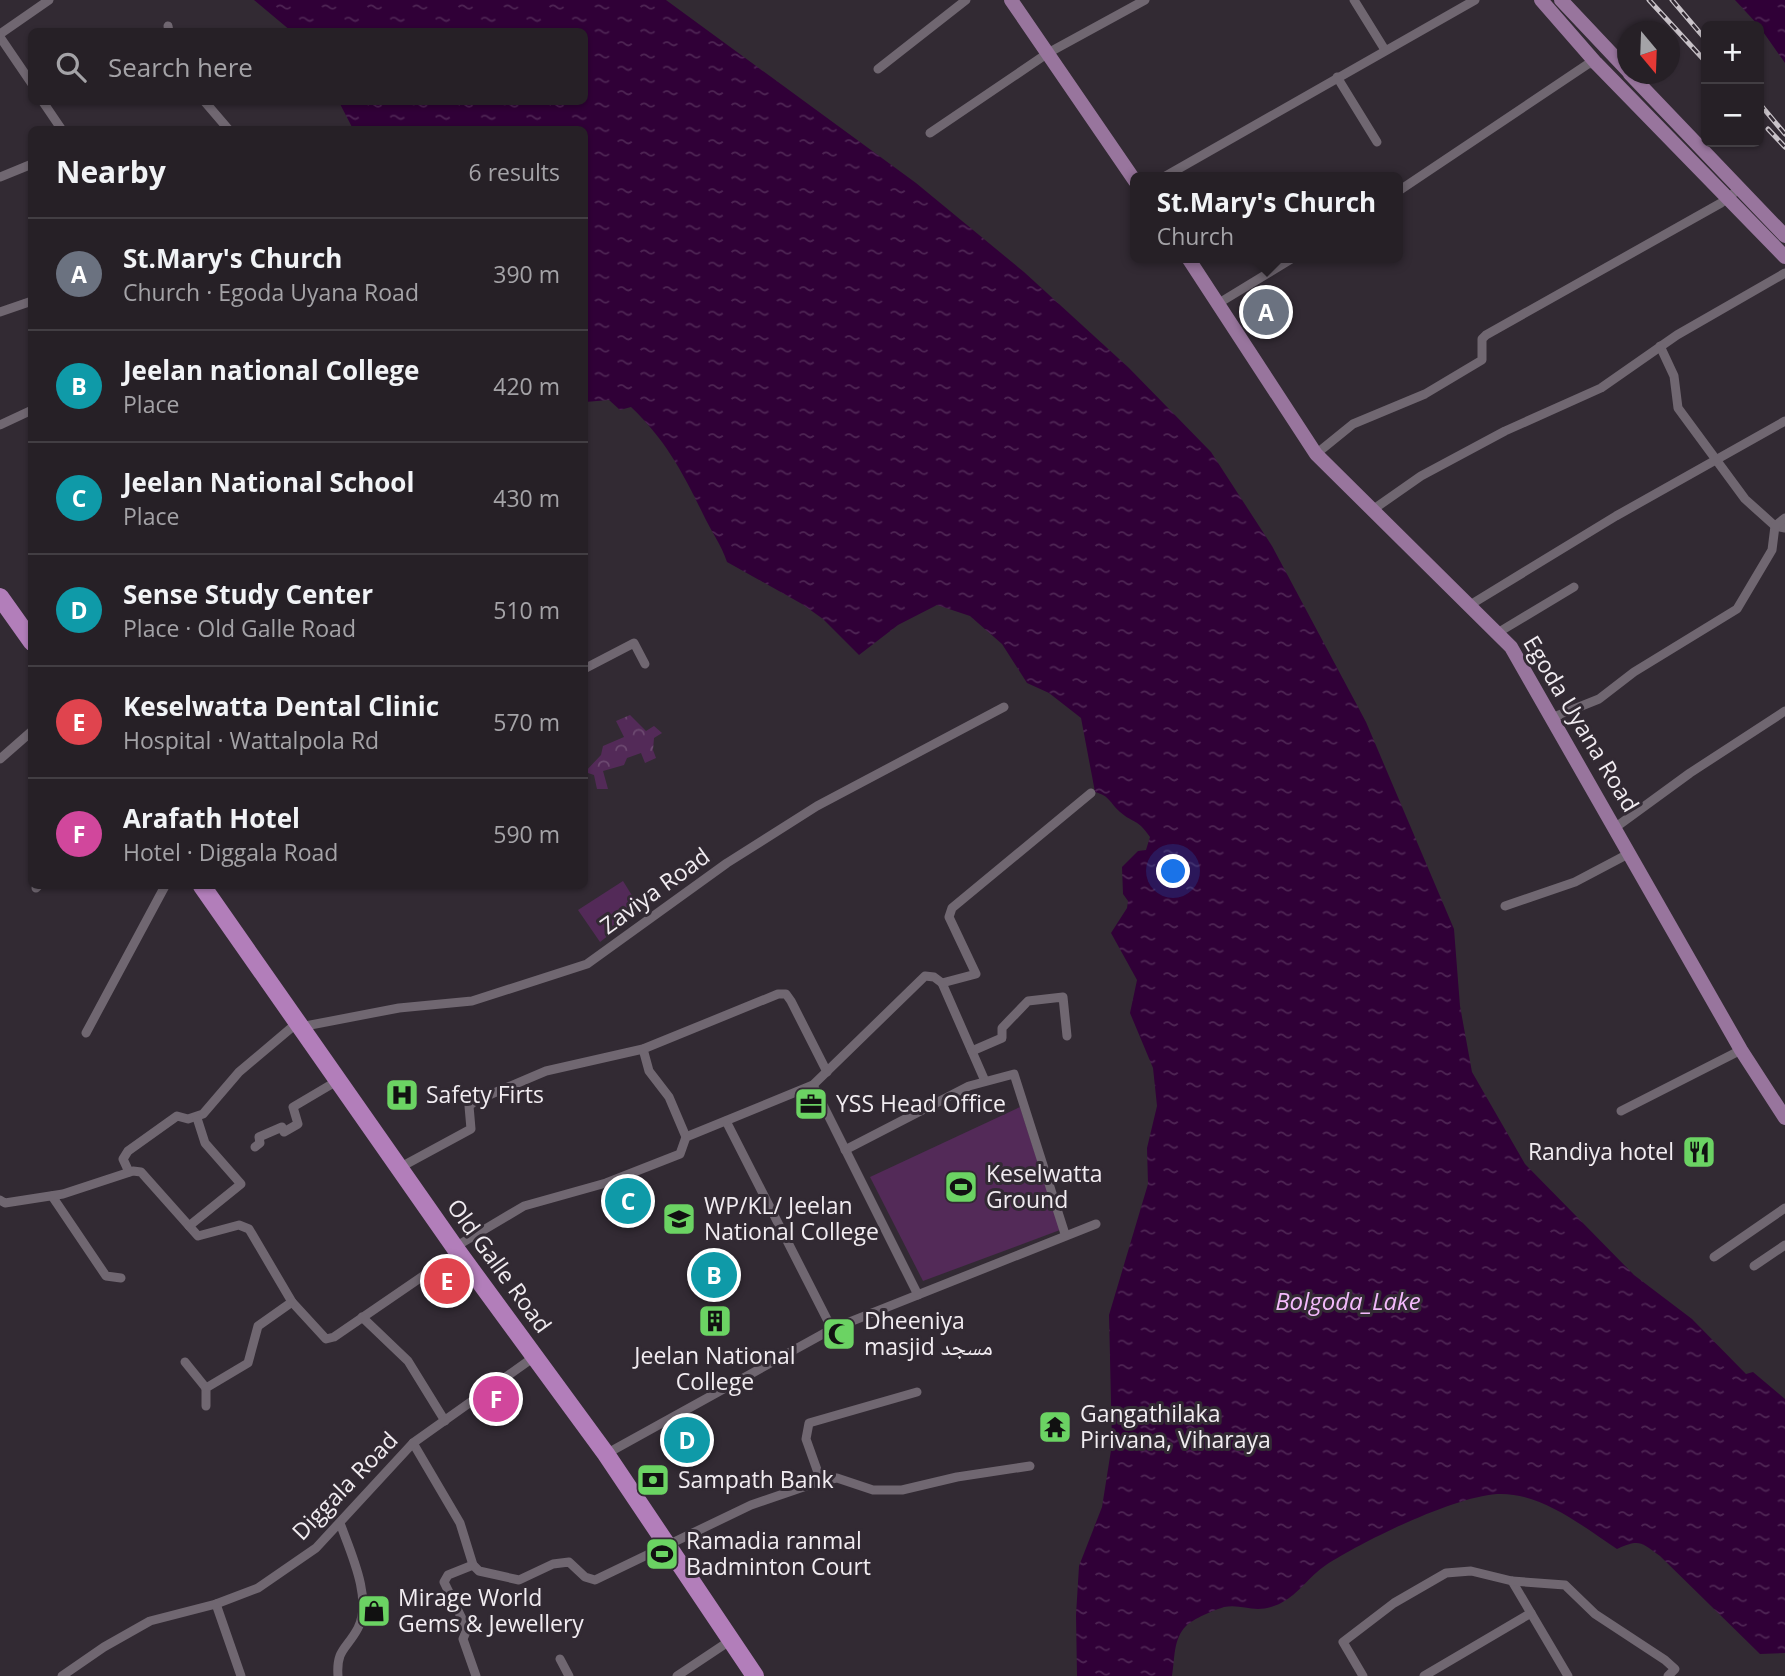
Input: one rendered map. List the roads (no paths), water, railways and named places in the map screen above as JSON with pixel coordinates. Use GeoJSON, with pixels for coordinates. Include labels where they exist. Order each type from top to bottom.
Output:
{"type":"FeatureCollection","features":[{"type":"Feature","properties":{"kind":"highway"},"geometry":{"type":"LineString","coordinates":[[0,597],[28,636]]}},
{"type":"Feature","properties":{"kind":"highway","name":"Old Galle Road"},"geometry":{"type":"LineString","coordinates":[[204,889],[399,1168],[607,1454],[755,1676]]}},
{"type":"Feature","properties":{"kind":"main road"},"geometry":{"type":"LineString","coordinates":[[1012,0],[1130,174]]}},
{"type":"Feature","properties":{"kind":"main road"},"geometry":{"type":"LineString","coordinates":[[1541,0],[1595,62],[1733,193],[1785,236]]}},
{"type":"Feature","properties":{"kind":"main road"},"geometry":{"type":"LineString","coordinates":[[1562,0],[1617,59]]}},
{"type":"Feature","properties":{"kind":"main road"},"geometry":{"type":"LineString","coordinates":[[1639,84],[1785,257]]}},
{"type":"Feature","properties":{"kind":"main road","name":"Egoda Uyana Road"},"geometry":{"type":"LineString","coordinates":[[1191,263],[1316,454],[1371,511],[1499,632],[1554,717],[1741,1050],[1784,1116]]}},
{"type":"Feature","properties":{"kind":"street"},"geometry":{"type":"LineString","coordinates":[[28,78],[0,35],[49,0]]}},
{"type":"Feature","properties":{"kind":"street"},"geometry":{"type":"LineString","coordinates":[[878,69],[966,0]]}},
{"type":"Feature","properties":{"kind":"street"},"geometry":{"type":"LineString","coordinates":[[930,133],[1048,53],[1145,0]]}},
{"type":"Feature","properties":{"kind":"street"},"geometry":{"type":"LineString","coordinates":[[1354,0],[1385,50]]}},
{"type":"Feature","properties":{"kind":"street"},"geometry":{"type":"LineString","coordinates":[[1173,172],[1475,0]]}},
{"type":"Feature","properties":{"kind":"street"},"geometry":{"type":"LineString","coordinates":[[1403,188],[1516,111],[1595,62]]}},
{"type":"Feature","properties":{"kind":"street"},"geometry":{"type":"LineString","coordinates":[[1337,77],[1377,142]]}},
{"type":"Feature","properties":{"kind":"street"},"geometry":{"type":"LineString","coordinates":[[45,105],[59,126]]}},
{"type":"Feature","properties":{"kind":"street"},"geometry":{"type":"LineString","coordinates":[[208,105],[226,126]]}},
{"type":"Feature","properties":{"kind":"street"},"geometry":{"type":"LineString","coordinates":[[0,177],[28,166]]}},
{"type":"Feature","properties":{"kind":"street"},"geometry":{"type":"LineString","coordinates":[[1316,454],[1353,424],[1425,394],[1482,360],[1482,339],[1486,335],[1733,193]]}},
{"type":"Feature","properties":{"kind":"street"},"geometry":{"type":"LineString","coordinates":[[1219,303],[1285,263]]}},
{"type":"Feature","properties":{"kind":"street"},"geometry":{"type":"LineString","coordinates":[[1371,511],[1421,476],[1505,431],[1601,388],[1660,346],[1785,273]]}},
{"type":"Feature","properties":{"kind":"street"},"geometry":{"type":"LineString","coordinates":[[0,312],[28,302]]}},
{"type":"Feature","properties":{"kind":"street"},"geometry":{"type":"LineString","coordinates":[[1660,346],[1674,376],[1678,408],[1745,499],[1780,527]]}},
{"type":"Feature","properties":{"kind":"street"},"geometry":{"type":"LineString","coordinates":[[0,425],[28,412]]}},
{"type":"Feature","properties":{"kind":"street"},"geometry":{"type":"LineString","coordinates":[[1470,605],[1616,516],[1717,462],[1785,421]]}},
{"type":"Feature","properties":{"kind":"street"},"geometry":{"type":"LineString","coordinates":[[1554,717],[1599,699],[1634,672],[1737,609],[1772,550],[1785,518]]}},
{"type":"Feature","properties":{"kind":"street"},"geometry":{"type":"LineString","coordinates":[[1499,632],[1574,587]]}},
{"type":"Feature","properties":{"kind":"street"},"geometry":{"type":"LineString","coordinates":[[588,667],[634,643],[645,664]]}},
{"type":"Feature","properties":{"kind":"street","name":"Zaviya Road"},"geometry":{"type":"LineString","coordinates":[[299,1025],[399,1008],[472,1001],[587,964],[727,863],[817,806],[1003,707]]}},
{"type":"Feature","properties":{"kind":"street"},"geometry":{"type":"LineString","coordinates":[[1616,827],[1690,773],[1785,711]]}},
{"type":"Feature","properties":{"kind":"street"},"geometry":{"type":"LineString","coordinates":[[0,759],[28,734]]}},
{"type":"Feature","properties":{"kind":"street"},"geometry":{"type":"LineString","coordinates":[[942,984],[976,974],[949,917],[952,908],[1091,793]]}},
{"type":"Feature","properties":{"kind":"street"},"geometry":{"type":"LineString","coordinates":[[1505,906],[1575,882],[1630,853]]}},
{"type":"Feature","properties":{"kind":"street"},"geometry":{"type":"LineString","coordinates":[[86,1033],[163,889]]}},
{"type":"Feature","properties":{"kind":"street"},"geometry":{"type":"LineString","coordinates":[[686,1137],[813,1085],[925,975],[934,977],[942,984],[985,1081]]}},
{"type":"Feature","properties":{"kind":"street"},"geometry":{"type":"LineString","coordinates":[[399,1168],[471,1129],[468,1106],[475,1101],[546,1071],[643,1049],[778,994],[786,994],[827,1072]]}},
{"type":"Feature","properties":{"kind":"street"},"geometry":{"type":"LineString","coordinates":[[972,1051],[1002,1038],[1002,1028],[1028,1002],[1063,997],[1067,1036]]}},
{"type":"Feature","properties":{"kind":"street"},"geometry":{"type":"LineString","coordinates":[[197,1118],[239,1072],[299,1025]]}},
{"type":"Feature","properties":{"kind":"street"},"geometry":{"type":"LineString","coordinates":[[0,1200],[5,1203],[52,1196],[129,1172],[141,1172],[198,1236],[239,1225],[249,1229],[292,1303],[326,1339],[524,1206],[606,1183],[680,1154],[686,1137],[669,1097],[649,1071],[643,1049]]}},
{"type":"Feature","properties":{"kind":"street"},"geometry":{"type":"LineString","coordinates":[[1621,1111],[1741,1050]]}},
{"type":"Feature","properties":{"kind":"street"},"geometry":{"type":"LineString","coordinates":[[845,1150],[969,1086],[1014,1074],[1065,1234]]}},
{"type":"Feature","properties":{"kind":"street"},"geometry":{"type":"LineString","coordinates":[[255,1147],[260,1143],[259,1137],[274,1129],[282,1127],[284,1132],[298,1125],[293,1108],[337,1081]]}},
{"type":"Feature","properties":{"kind":"street"},"geometry":{"type":"LineString","coordinates":[[813,1085],[918,1295]]}},
{"type":"Feature","properties":{"kind":"street"},"geometry":{"type":"LineString","coordinates":[[129,1172],[123,1160],[128,1151],[177,1116],[197,1118]]}},
{"type":"Feature","properties":{"kind":"street"},"geometry":{"type":"LineString","coordinates":[[189,1226],[241,1184],[205,1143],[197,1118]]}},
{"type":"Feature","properties":{"kind":"street"},"geometry":{"type":"LineString","coordinates":[[726,1121],[832,1329]]}},
{"type":"Feature","properties":{"kind":"street"},"geometry":{"type":"LineString","coordinates":[[52,1196],[106,1276],[121,1278]]}},
{"type":"Feature","properties":{"kind":"street"},"geometry":{"type":"LineString","coordinates":[[1713,1257],[1785,1208]]}},
{"type":"Feature","properties":{"kind":"street"},"geometry":{"type":"LineString","coordinates":[[607,1454],[832,1329],[1065,1234],[1096,1224]]}},
{"type":"Feature","properties":{"kind":"street"},"geometry":{"type":"LineString","coordinates":[[1754,1266],[1785,1245]]}},
{"type":"Feature","properties":{"kind":"street"},"geometry":{"type":"LineString","coordinates":[[205,1388],[248,1363],[258,1325],[292,1303]]}},
{"type":"Feature","properties":{"kind":"street"},"geometry":{"type":"LineString","coordinates":[[362,1317],[408,1361],[445,1421]]}},
{"type":"Feature","properties":{"kind":"street","name":"Diggala Road"},"geometry":{"type":"LineString","coordinates":[[62,1676],[149,1621],[216,1604],[258,1588],[316,1548],[413,1443],[534,1357]]}},
{"type":"Feature","properties":{"kind":"street"},"geometry":{"type":"LineString","coordinates":[[185,1362],[205,1388],[205,1406]]}},
{"type":"Feature","properties":{"kind":"street"},"geometry":{"type":"LineString","coordinates":[[821,1481],[806,1439],[809,1423],[917,1392]]}},
{"type":"Feature","properties":{"kind":"street"},"geometry":{"type":"LineString","coordinates":[[413,1443],[460,1523],[473,1565],[479,1572],[519,1580],[553,1564],[569,1562],[585,1577],[594,1580],[751,1505],[821,1481],[837,1478],[873,1490],[902,1490],[957,1477],[1030,1465]]}},
{"type":"Feature","properties":{"kind":"street"},"geometry":{"type":"LineString","coordinates":[[338,1676],[338,1654],[358,1628],[362,1613],[361,1593],[340,1523]]}},
{"type":"Feature","properties":{"kind":"street"},"geometry":{"type":"LineString","coordinates":[[473,1565],[448,1575],[444,1581],[467,1629],[463,1639],[476,1676]]}},
{"type":"Feature","properties":{"kind":"street"},"geometry":{"type":"LineString","coordinates":[[1363,1676],[1343,1642],[1394,1603],[1446,1573],[1471,1571],[1511,1581],[1565,1585],[1595,1614],[1665,1660],[1675,1669],[1668,1676]]}},
{"type":"Feature","properties":{"kind":"street"},"geometry":{"type":"LineString","coordinates":[[1511,1581],[1568,1676]]}},
{"type":"Feature","properties":{"kind":"street"},"geometry":{"type":"LineString","coordinates":[[216,1604],[241,1676]]}},
{"type":"Feature","properties":{"kind":"street"},"geometry":{"type":"LineString","coordinates":[[1424,1676],[1531,1613]]}},
{"type":"Feature","properties":{"kind":"street"},"geometry":{"type":"LineString","coordinates":[[677,1676],[731,1640]]}},
{"type":"Feature","properties":{"kind":"street"},"geometry":{"type":"LineString","coordinates":[[560,1659],[569,1676]]}},
{"type":"Feature","properties":{"kind":"water","name":"Bolgoda_Lake"},"geometry":{"type":"Polygon","coordinates":[[[254,0],[666,0],[916,183],[1024,272],[1129,368],[1211,452],[1272,546],[1366,722],[1454,929],[1460,1006],[1472,1072],[1525,1164],[1634,1275],[1692,1319],[1746,1374],[1753,1372],[1785,1399],[1785,1653],[1760,1654],[1660,1556],[1644,1545],[1635,1543],[1617,1549],[1545,1504],[1513,1495],[1497,1494],[1433,1511],[1362,1544],[1326,1565],[1294,1594],[1272,1607],[1224,1607],[1198,1618],[1186,1626],[1179,1637],[1172,1676],[1077,1676],[1076,1615],[1079,1566],[1102,1507],[1112,1444],[1109,1315],[1148,1184],[1147,1148],[1157,1106],[1153,1068],[1130,1013],[1137,980],[1111,933],[1127,908],[1128,901],[1123,894],[1122,867],[1138,851],[1146,850],[1150,837],[1107,798],[1095,792],[1081,718],[1049,693],[1027,683],[1002,644],[970,616],[937,605],[898,625],[859,655],[823,619],[802,604],[727,562],[672,457],[654,431],[631,407],[620,410],[609,400],[588,402],[588,126],[351,126],[341,105],[588,105],[588,28],[287,28],[254,0]]]}},
{"type":"Feature","properties":{"kind":"water"},"geometry":{"type":"Polygon","coordinates":[[[1735,0],[1785,0],[1785,63],[1764,33],[1764,21],[1754,21],[1735,0]]]}},
{"type":"Feature","properties":{"kind":"railway"},"geometry":{"type":"LineString","coordinates":[[1649,0],[1701,57]]}},
{"type":"Feature","properties":{"kind":"railway"},"geometry":{"type":"LineString","coordinates":[[1672,0],[1701,34]]}},
{"type":"Feature","properties":{"kind":"railway"},"geometry":{"type":"LineString","coordinates":[[1764,109],[1785,134]]}},
{"type":"Feature","properties":{"kind":"railway"},"geometry":{"type":"LineString","coordinates":[[1768,129],[1785,147]]}},
{"type":"Feature","properties":{"kind":"place","name":"St.Mary's Church"},"geometry":{"type":"Point","coordinates":[1266,312]}},
{"type":"Feature","properties":{"kind":"place","name":"Safety Firts"},"geometry":{"type":"Point","coordinates":[402,1095]}},
{"type":"Feature","properties":{"kind":"place","name":"YSS Head Office"},"geometry":{"type":"Point","coordinates":[811,1104]}},
{"type":"Feature","properties":{"kind":"place","name":"Randiya hotel"},"geometry":{"type":"Point","coordinates":[1699,1152]}},
{"type":"Feature","properties":{"kind":"place","name":"Keselwatta Ground"},"geometry":{"type":"Point","coordinates":[961,1187]}},
{"type":"Feature","properties":{"kind":"place","name":"Jeelan National School"},"geometry":{"type":"Point","coordinates":[628,1201]}},
{"type":"Feature","properties":{"kind":"place","name":"WP/KL/ Jeelan National College"},"geometry":{"type":"Point","coordinates":[679,1219]}},
{"type":"Feature","properties":{"kind":"place","name":"Jeelan national College"},"geometry":{"type":"Point","coordinates":[714,1275]}},
{"type":"Feature","properties":{"kind":"place","name":"Keselwatta Dental Clinic"},"geometry":{"type":"Point","coordinates":[447,1281]}},
{"type":"Feature","properties":{"kind":"place","name":"Jeelan National College"},"geometry":{"type":"Point","coordinates":[715,1321]}},
{"type":"Feature","properties":{"kind":"place","name":"Dheeniya masjid مسجد"},"geometry":{"type":"Point","coordinates":[839,1334]}},
{"type":"Feature","properties":{"kind":"place","name":"Arafath Hotel"},"geometry":{"type":"Point","coordinates":[496,1399]}},
{"type":"Feature","properties":{"kind":"place","name":"Gangathilaka Pirivana, Viharaya"},"geometry":{"type":"Point","coordinates":[1055,1427]}},
{"type":"Feature","properties":{"kind":"place","name":"Sense Study Center"},"geometry":{"type":"Point","coordinates":[687,1440]}},
{"type":"Feature","properties":{"kind":"place","name":"Sampath Bank"},"geometry":{"type":"Point","coordinates":[653,1480]}},
{"type":"Feature","properties":{"kind":"place","name":"Ramadia ranmal Badminton Court"},"geometry":{"type":"Point","coordinates":[662,1554]}},
{"type":"Feature","properties":{"kind":"place","name":"Mirage World Gems & Jewellery"},"geometry":{"type":"Point","coordinates":[374,1611]}}]}
